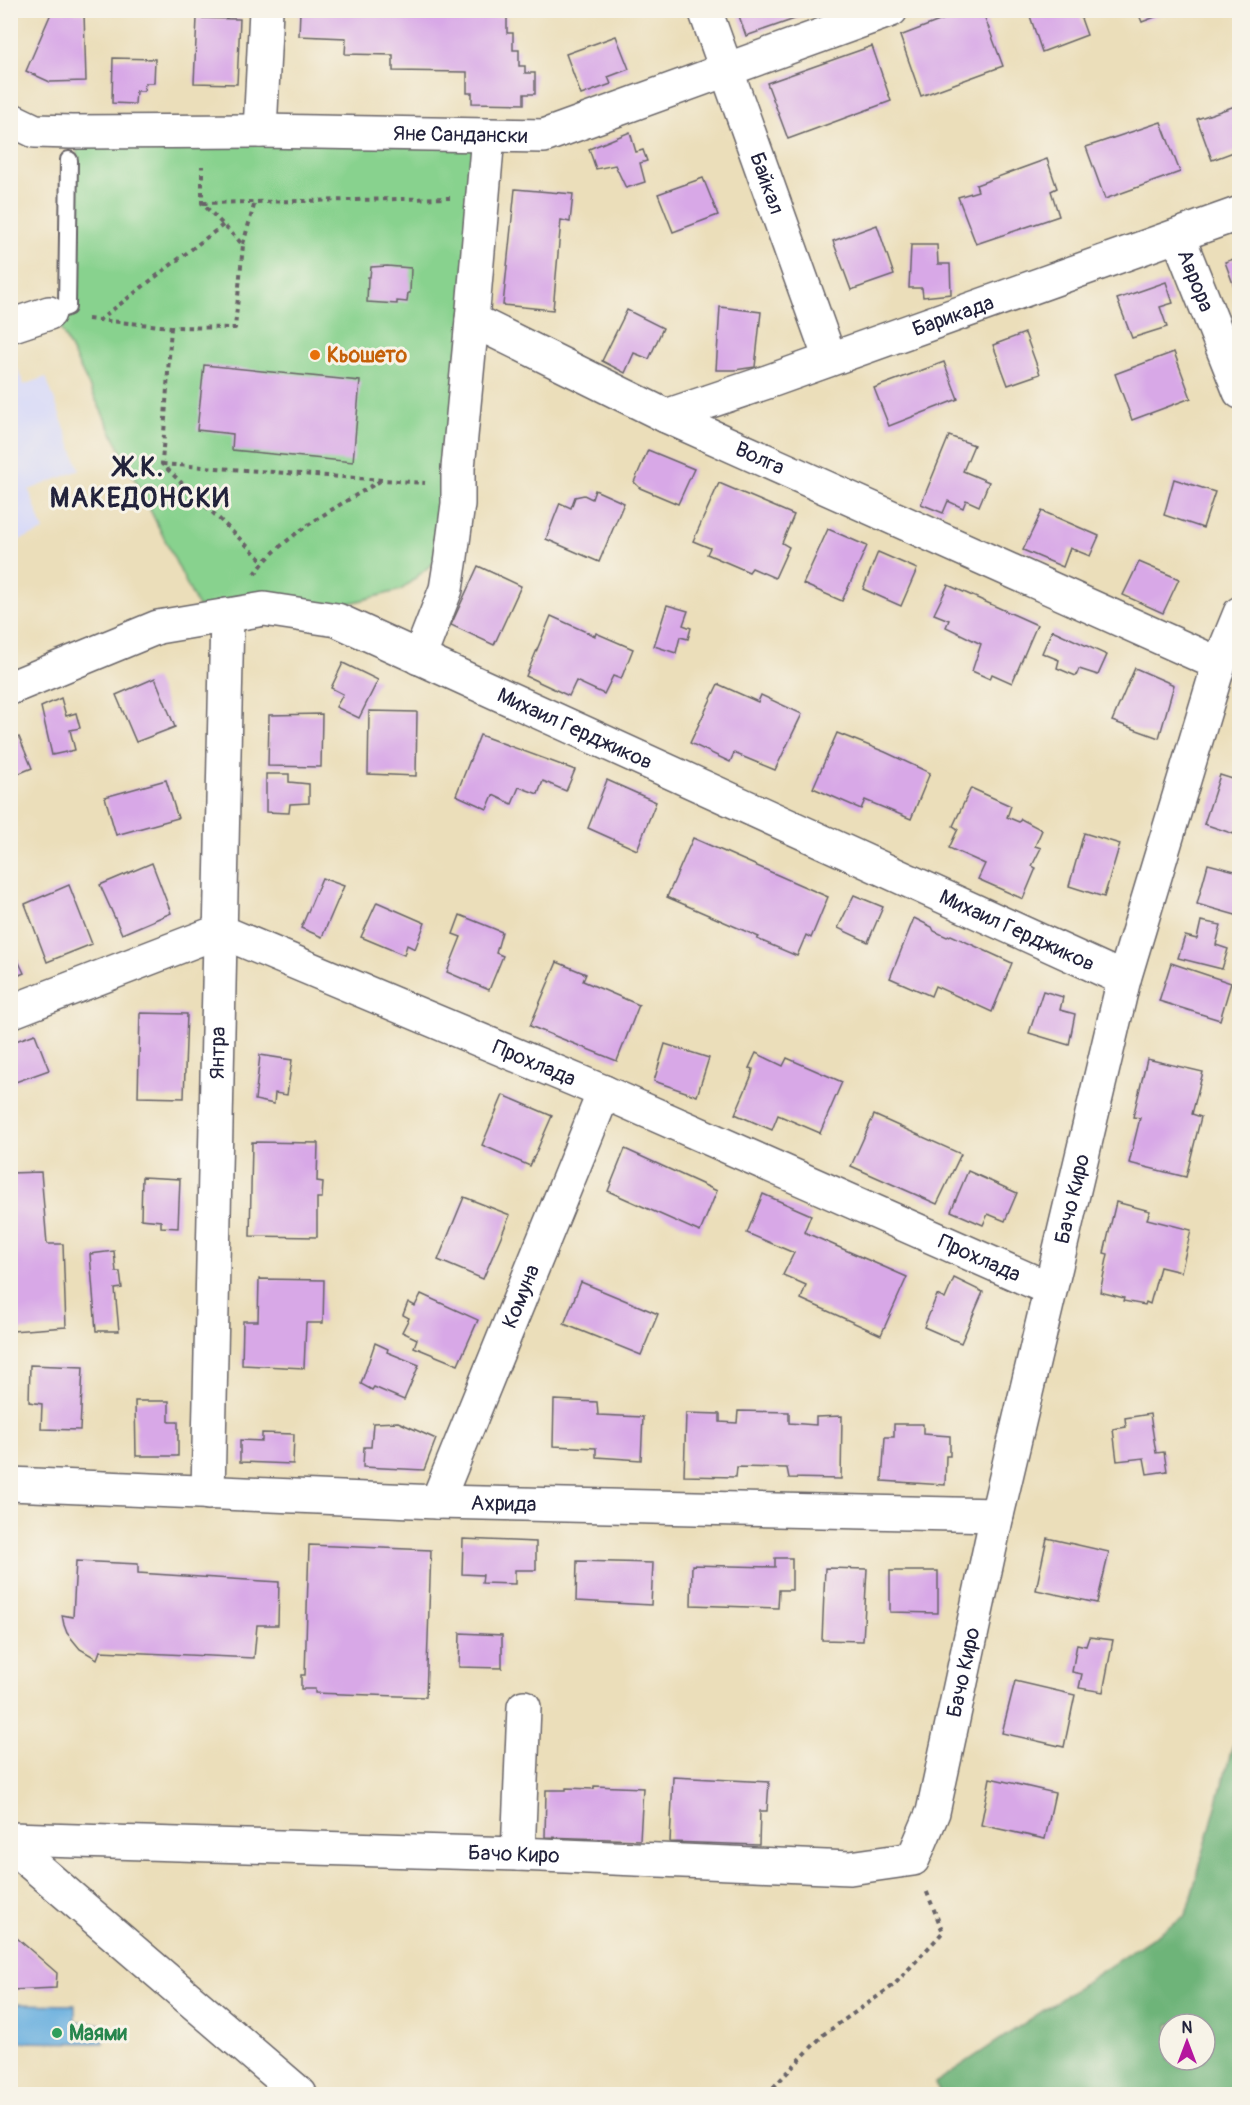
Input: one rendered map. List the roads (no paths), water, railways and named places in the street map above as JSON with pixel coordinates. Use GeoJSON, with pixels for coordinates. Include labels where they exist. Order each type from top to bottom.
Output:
{"type":"FeatureCollection","features":[{"type":"Feature","properties":{"kind":"street"},"geometry":{"type":"LineString","coordinates":[[260,130],[266,10]]}},
{"type":"Feature","properties":{"kind":"street","name":"Байкал"},"geometry":{"type":"LineString","coordinates":[[705,10],[830,359]]}},
{"type":"Feature","properties":{"kind":"street","name":"Яне Сандански"},"geometry":{"type":"LineString","coordinates":[[10,119],[35,130],[72,132],[260,130],[544,136],[891,10]]}},
{"type":"Feature","properties":{"kind":"street"},"geometry":{"type":"LineString","coordinates":[[419,658],[446,589],[450,564],[458,504],[458,468],[489,136]]}},
{"type":"Feature","properties":{"kind":"street","name":"Барикада"},"geometry":{"type":"LineString","coordinates":[[666,416],[1239,213]]}},
{"type":"Feature","properties":{"kind":"street","name":"Аврора"},"geometry":{"type":"LineString","coordinates":[[1178,236],[1239,392]]}},
{"type":"Feature","properties":{"kind":"street"},"geometry":{"type":"LineString","coordinates":[[10,326],[49,313]]}},
{"type":"Feature","properties":{"kind":"street","name":"Волга"},"geometry":{"type":"LineString","coordinates":[[472,320],[666,416],[1219,664]]}},
{"type":"Feature","properties":{"kind":"street","name":"Михаил Герджиков"},"geometry":{"type":"LineString","coordinates":[[10,688],[158,627],[264,609],[337,620],[1124,978]]}},
{"type":"Feature","properties":{"kind":"street","name":"Бачо Киро"},"geometry":{"type":"LineString","coordinates":[[10,1839],[518,1854],[850,1868],[913,1859],[933,1812],[997,1515],[1124,978],[1219,664],[1239,613]]}},
{"type":"Feature","properties":{"kind":"street","name":"Янтра"},"geometry":{"type":"LineString","coordinates":[[208,1493],[227,615]]}},
{"type":"Feature","properties":{"kind":"street"},"geometry":{"type":"LineString","coordinates":[[10,1012],[220,931]]}},
{"type":"Feature","properties":{"kind":"street","name":"Прохлада"},"geometry":{"type":"LineString","coordinates":[[220,931],[604,1092],[1050,1289]]}},
{"type":"Feature","properties":{"kind":"street","name":"Комуна"},"geometry":{"type":"LineString","coordinates":[[437,1502],[604,1092]]}},
{"type":"Feature","properties":{"kind":"street","name":"Ахрида"},"geometry":{"type":"LineString","coordinates":[[10,1484],[437,1502],[997,1515]]}},
{"type":"Feature","properties":{"kind":"street"},"geometry":{"type":"LineString","coordinates":[[518,1854],[524,1707]]}},
{"type":"Feature","properties":{"kind":"street"},"geometry":{"type":"LineString","coordinates":[[10,1845],[300,2094]]}},
{"type":"Feature","properties":{"kind":"lane"},"geometry":{"type":"LineString","coordinates":[[49,313],[67,307],[69,160]]}},
{"type":"Feature","properties":{"kind":"water","name":"Маями"},"geometry":{"type":"Polygon","coordinates":[[[11,2004],[75,2005],[75,2022],[103,2024],[103,2043],[11,2042],[11,2004]]]}},
{"type":"Feature","properties":{"kind":"place","name":"Кьошето"},"geometry":{"type":"Point","coordinates":[315,355]}},
{"type":"Feature","properties":{"kind":"place","name":"Маями"},"geometry":{"type":"Point","coordinates":[57,2033]}},
{"type":"Feature","properties":{"kind":"district","name":"Ж.К. МАКЕДОНСКИ"},"geometry":{"type":"Point","coordinates":[140,482]}}]}
